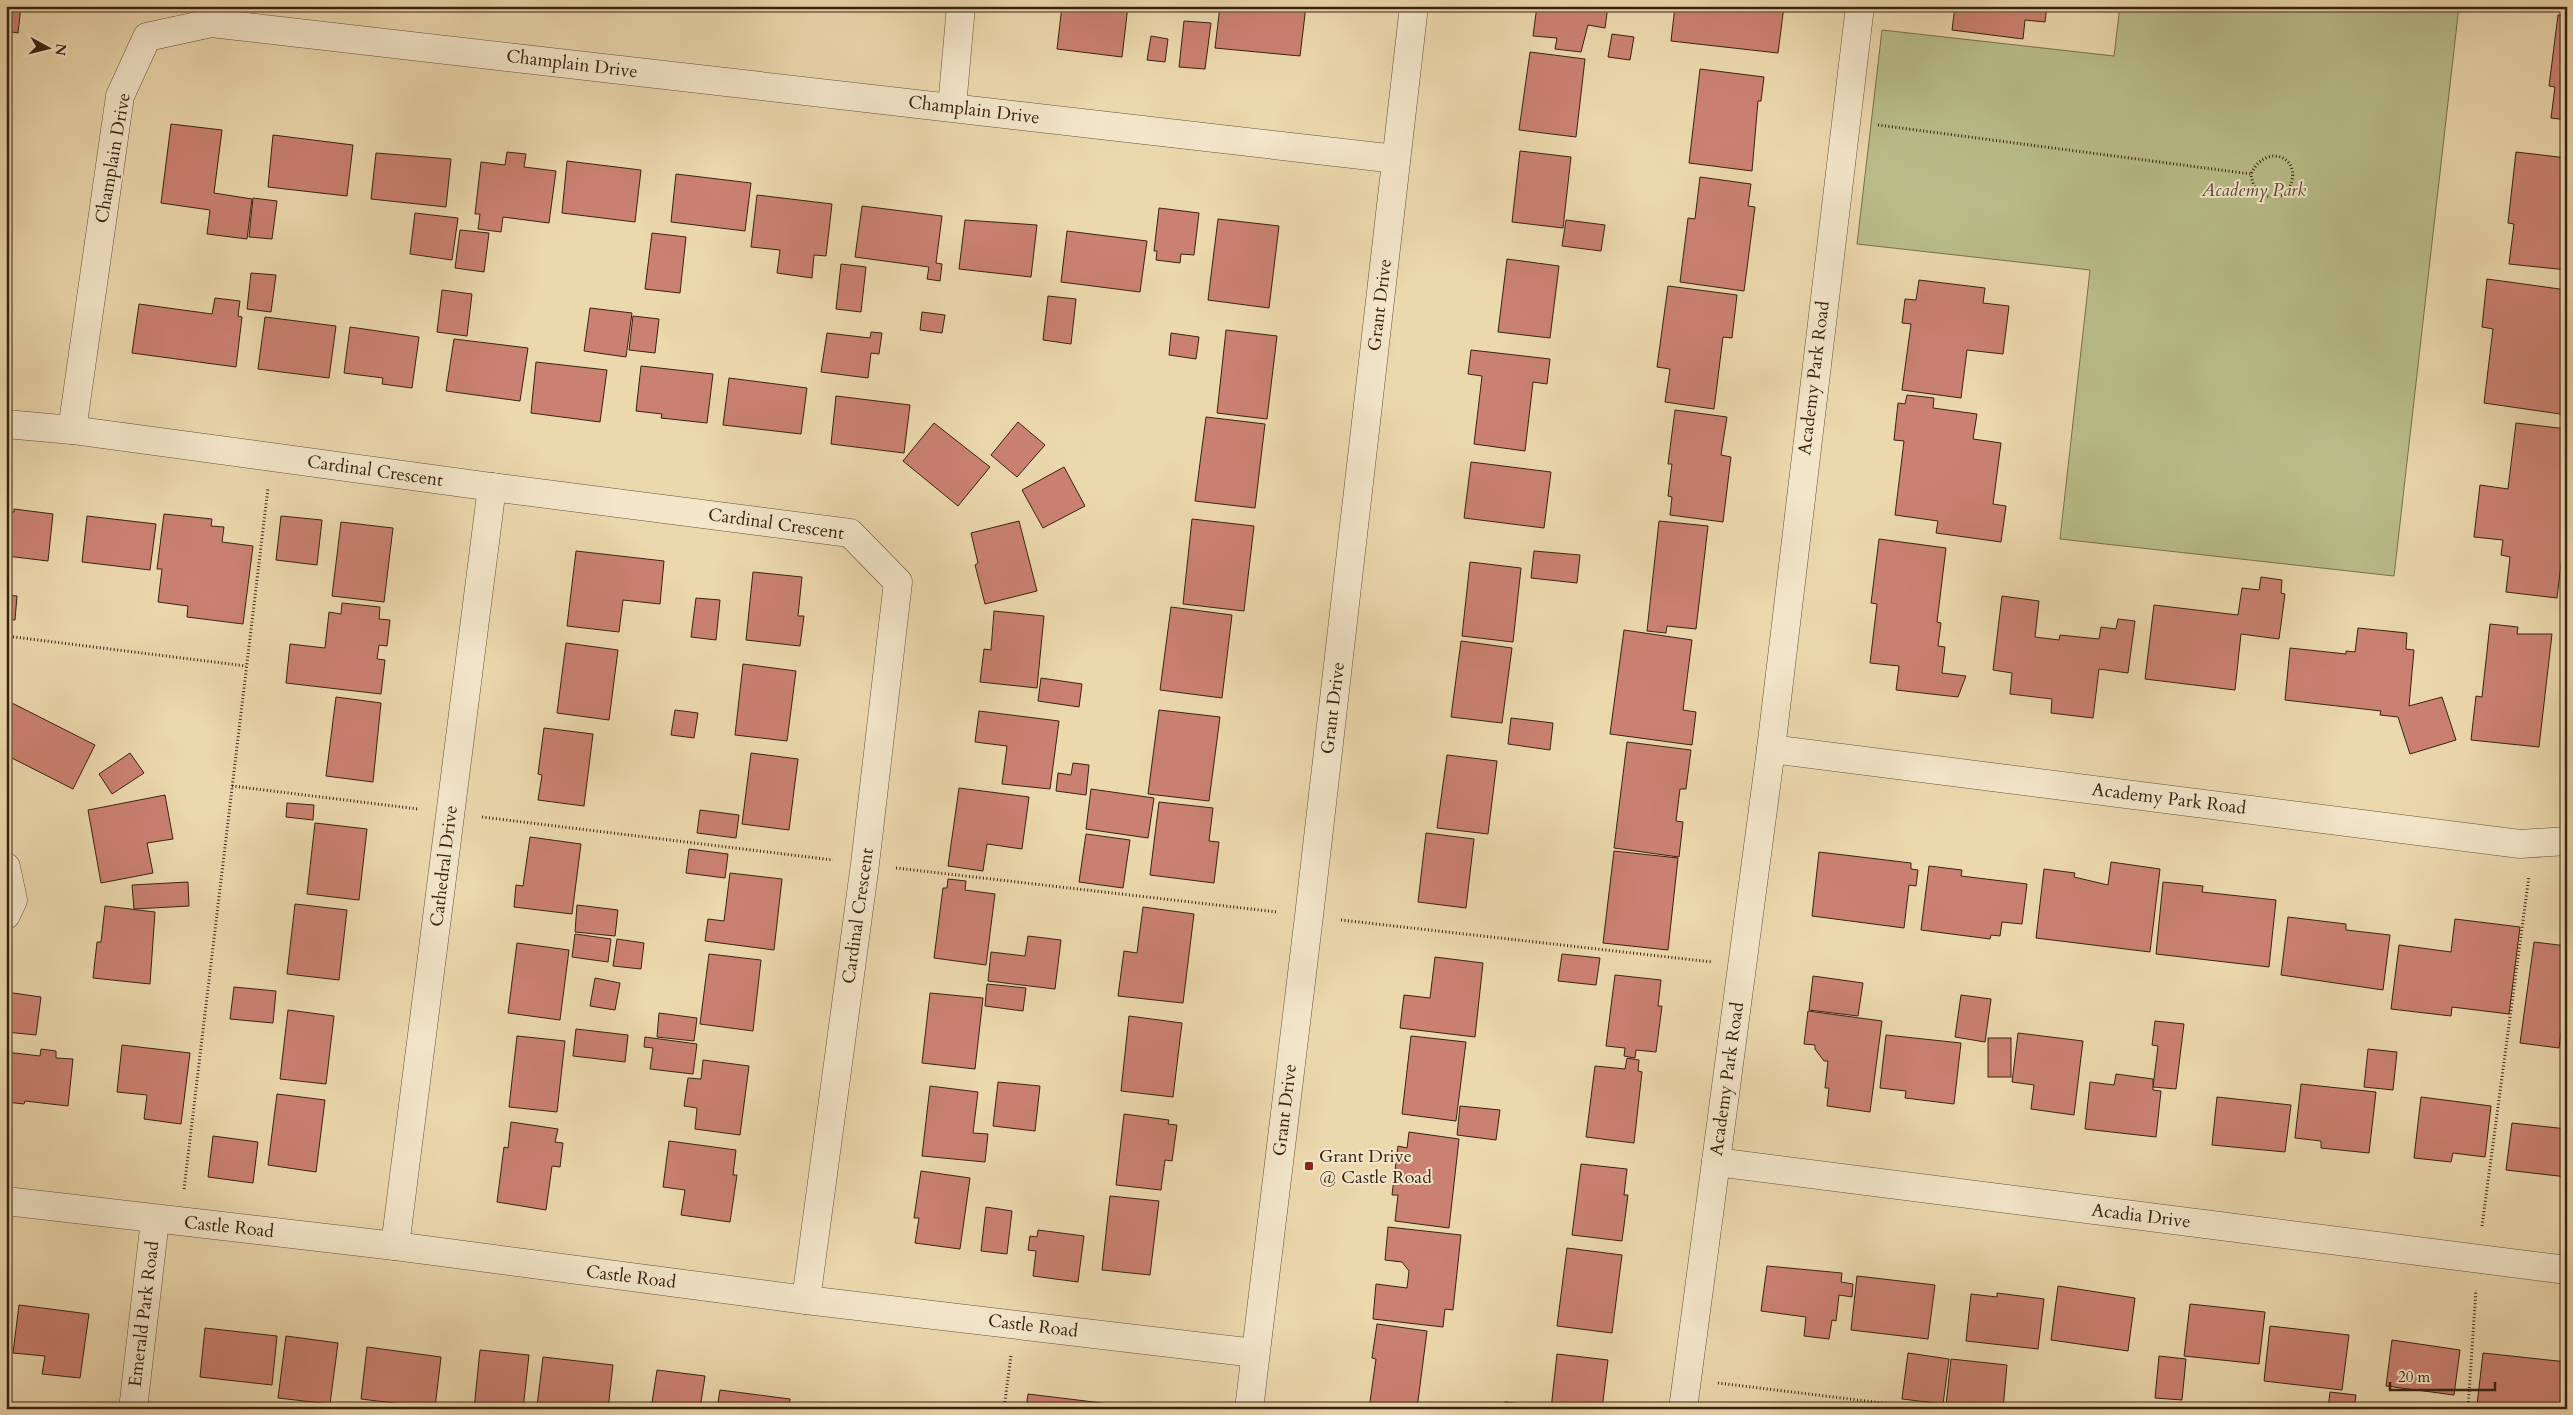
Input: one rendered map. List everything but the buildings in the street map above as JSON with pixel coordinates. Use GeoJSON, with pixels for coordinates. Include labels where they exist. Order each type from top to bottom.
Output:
{"type":"FeatureCollection","features":[{"type":"Feature","properties":{"kind":"street"},"geometry":{"type":"LineString","coordinates":[[952,107],[961,6]]}},
{"type":"Feature","properties":{"kind":"street","name":"Grant Drive"},"geometry":{"type":"LineString","coordinates":[[1248,1409],[1309,916],[1414,6]]}},
{"type":"Feature","properties":{"kind":"street","name":"Academy Park Road"},"geometry":{"type":"LineString","coordinates":[[1684,1409],[1771,749],[1860,6]]}},
{"type":"Feature","properties":{"kind":"street","name":"Champlain Drive"},"geometry":{"type":"LineString","coordinates":[[72,430],[120,96],[147,37],[211,22],[1396,159]]}},
{"type":"Feature","properties":{"kind":"street","name":"Cardinal Crescent"},"geometry":{"type":"LineString","coordinates":[[6,424],[72,430],[850,533],[898,582],[866,864],[806,1300]]}},
{"type":"Feature","properties":{"kind":"street","name":"Cathedral Drive"},"geometry":{"type":"LineString","coordinates":[[395,1246],[492,487]]}},
{"type":"Feature","properties":{"kind":"street","name":"Academy Park Road"},"geometry":{"type":"LineString","coordinates":[[1771,749],[2520,844],[2567,841]]}},
{"type":"Feature","properties":{"kind":"street"},"geometry":{"type":"LineString","coordinates":[[6,867],[13,900],[6,915]]}},
{"type":"Feature","properties":{"kind":"street","name":"Acadia Drive"},"geometry":{"type":"LineString","coordinates":[[1716,1162],[2567,1270]]}},
{"type":"Feature","properties":{"kind":"street","name":"Castle Road"},"geometry":{"type":"LineString","coordinates":[[6,1201],[395,1246],[806,1300],[1255,1353]]}},
{"type":"Feature","properties":{"kind":"street","name":"Emerald Park Road"},"geometry":{"type":"LineString","coordinates":[[133,1409],[168,1221]]}},
{"type":"Feature","properties":{"kind":"path"},"geometry":{"type":"LineString","coordinates":[[1845,121],[2251,174]]}},
{"type":"Feature","properties":{"kind":"path"},"geometry":{"type":"LineString","coordinates":[[2267,156],[2278,157],[2290,163],[2294,173],[2293,184],[2285,195],[2274,198],[2261,195],[2252,186],[2251,174],[2256,163],[2267,156]]}},
{"type":"Feature","properties":{"kind":"path"},"geometry":{"type":"LineString","coordinates":[[168,1221],[232,786],[272,457]]}},
{"type":"Feature","properties":{"kind":"path"},"geometry":{"type":"LineString","coordinates":[[6,636],[246,666]]}},
{"type":"Feature","properties":{"kind":"path"},"geometry":{"type":"LineString","coordinates":[[232,786],[866,864]]}},
{"type":"Feature","properties":{"kind":"path"},"geometry":{"type":"LineString","coordinates":[[2468,1409],[2478,1259],[2533,843]]}},
{"type":"Feature","properties":{"kind":"path"},"geometry":{"type":"LineString","coordinates":[[1004,1409],[1014,1324]]}},
{"type":"Feature","properties":{"kind":"path"},"geometry":{"type":"LineString","coordinates":[[1687,1380],[1932,1409]]}},
{"type":"Feature","properties":{"kind":"green space","name":"Academy Park"},"geometry":{"type":"Polygon","coordinates":[[[2120,6],[2459,6],[2394,576],[2060,539],[2090,270],[1857,244],[1882,30],[2114,56],[2120,6]]]}},
{"type":"Feature","properties":{"kind":"place","name":"Grant Drive @ Castle Road"},"geometry":{"type":"Point","coordinates":[1309,1166]}}]}
